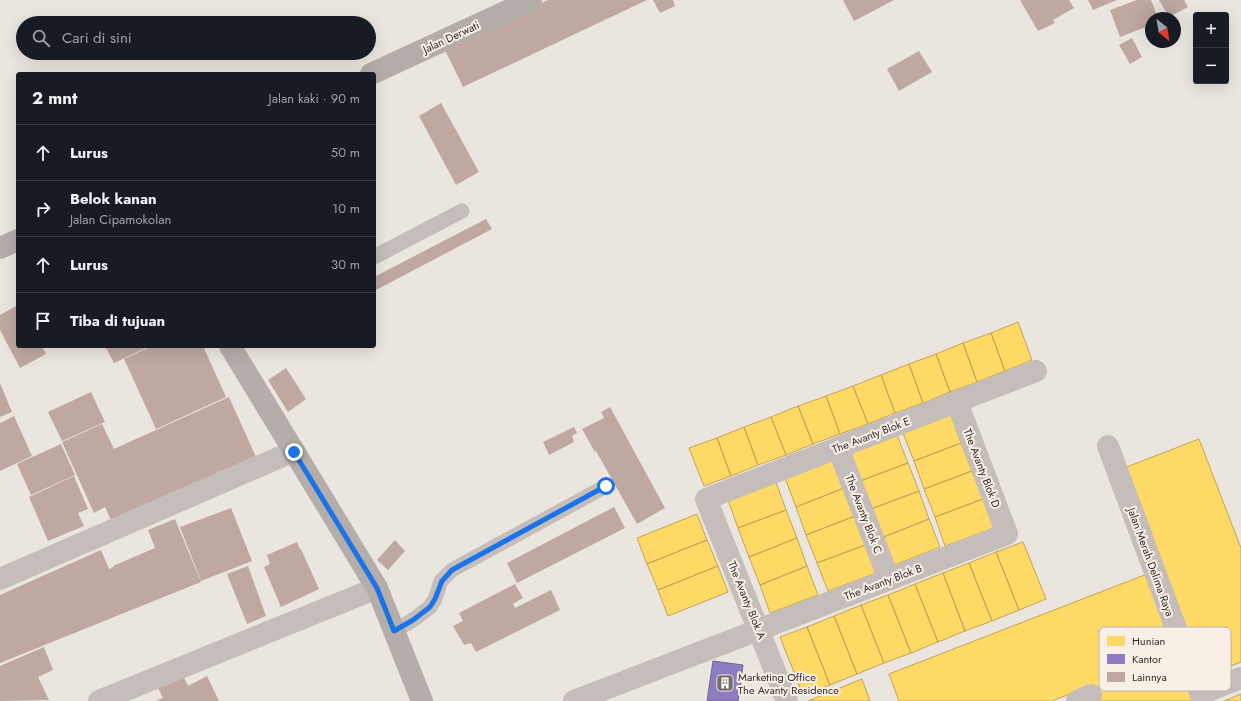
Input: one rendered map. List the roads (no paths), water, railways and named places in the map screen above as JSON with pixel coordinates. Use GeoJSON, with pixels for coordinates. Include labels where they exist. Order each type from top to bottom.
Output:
{"type":"FeatureCollection","features":[{"type":"Feature","properties":{"kind":"main road","name":"Jalan Derwati"},"geometry":{"type":"LineString","coordinates":[[375,72],[531,0]]}},
{"type":"Feature","properties":{"kind":"main road"},"geometry":{"type":"LineString","coordinates":[[0,248],[16,241]]}},
{"type":"Feature","properties":{"kind":"street"},"geometry":{"type":"LineString","coordinates":[[231,348],[377,588],[422,701]]}},
{"type":"Feature","properties":{"kind":"street","name":"The Avanty Blok E"},"geometry":{"type":"LineString","coordinates":[[706,500],[1036,371]]}},
{"type":"Feature","properties":{"kind":"street","name":"The Avanty Blok D"},"geometry":{"type":"LineString","coordinates":[[957,402],[1007,534]]}},
{"type":"Feature","properties":{"kind":"street","name":"Jalan Merah Delima Raya"},"geometry":{"type":"LineString","coordinates":[[1108,446],[1176,627]]}},
{"type":"Feature","properties":{"kind":"street","name":"The Avanty Blok C"},"geometry":{"type":"LineString","coordinates":[[838,448],[889,579]]}},
{"type":"Feature","properties":{"kind":"street"},"geometry":{"type":"LineString","coordinates":[[0,579],[294,452]]}},
{"type":"Feature","properties":{"kind":"street","name":"The Avanty Blok A"},"geometry":{"type":"LineString","coordinates":[[706,500],[787,701]]}},
{"type":"Feature","properties":{"kind":"street","name":"The Avanty Blok B"},"geometry":{"type":"LineString","coordinates":[[574,701],[1007,534]]}},
{"type":"Feature","properties":{"kind":"street"},"geometry":{"type":"LineString","coordinates":[[99,701],[377,588]]}},
{"type":"Feature","properties":{"kind":"street"},"geometry":{"type":"LineString","coordinates":[[1231,683],[1241,678]]}},
{"type":"Feature","properties":{"kind":"street"},"geometry":{"type":"LineString","coordinates":[[1202,697],[1214,691]]}},
{"type":"Feature","properties":{"kind":"lane"},"geometry":{"type":"LineString","coordinates":[[376,256],[462,211]]}},
{"type":"Feature","properties":{"kind":"lane"},"geometry":{"type":"LineString","coordinates":[[394,631],[413,620],[430,607],[442,581],[452,570],[606,486]]}},
{"type":"Feature","properties":{"kind":"place","name":"Marketing Office The Avanty Residence"},"geometry":{"type":"Point","coordinates":[725,683]}}]}
